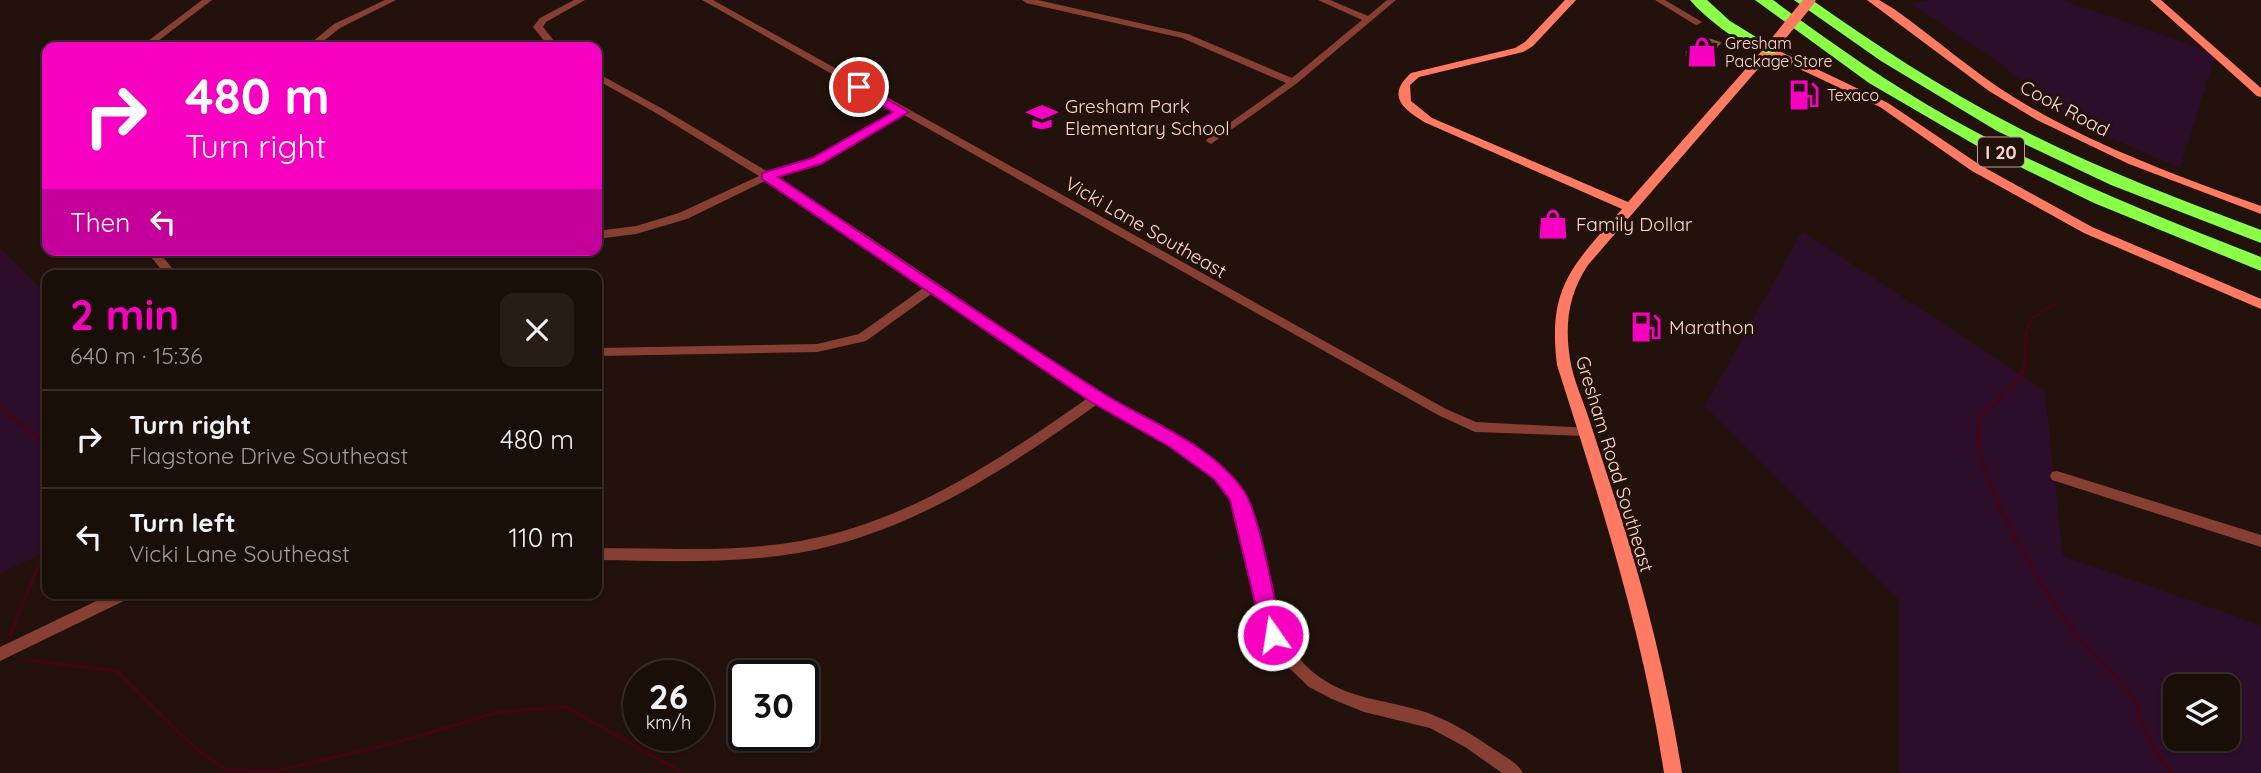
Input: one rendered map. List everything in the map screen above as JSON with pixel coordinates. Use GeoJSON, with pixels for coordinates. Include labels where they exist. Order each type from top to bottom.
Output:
{"type":"FeatureCollection","features":[{"type":"Feature","properties":{"kind":"highway"},"geometry":{"type":"LineString","coordinates":[[1698,0],[1731,28],[1774,44]]}},
{"type":"Feature","properties":{"kind":"highway","name":"I 20"},"geometry":{"type":"LineString","coordinates":[[1763,0],[1874,79],[1997,150],[2116,206],[2261,264]]}},
{"type":"Feature","properties":{"kind":"highway","name":"I 20"},"geometry":{"type":"LineString","coordinates":[[1802,0],[1918,79],[2035,144],[2172,204],[2261,237]]}},
{"type":"Feature","properties":{"kind":"street"},"geometry":{"type":"LineString","coordinates":[[151,42],[208,0]]}},
{"type":"Feature","properties":{"kind":"street"},"geometry":{"type":"LineString","coordinates":[[317,42],[343,22],[392,0]]}},
{"type":"Feature","properties":{"kind":"street"},"geometry":{"type":"LineString","coordinates":[[550,42],[538,27],[543,20],[581,0]]}},
{"type":"Feature","properties":{"kind":"street","name":"Vicki Lane Southeast"},"geometry":{"type":"LineString","coordinates":[[706,0],[1442,412],[1475,426],[1585,430]]}},
{"type":"Feature","properties":{"kind":"street"},"geometry":{"type":"LineString","coordinates":[[1026,0],[1185,36],[1293,82]]}},
{"type":"Feature","properties":{"kind":"street"},"geometry":{"type":"LineString","coordinates":[[1322,0],[1368,19]]}},
{"type":"Feature","properties":{"kind":"street"},"geometry":{"type":"LineString","coordinates":[[1211,141],[1293,82],[1392,0]]}},
{"type":"Feature","properties":{"kind":"street"},"geometry":{"type":"LineString","coordinates":[[1571,0],[1529,44],[1499,57],[1415,75],[1405,84],[1404,100],[1412,110],[1428,120],[1631,208]]}},
{"type":"Feature","properties":{"kind":"street"},"geometry":{"type":"LineString","coordinates":[[1659,0],[1697,22]]}},
{"type":"Feature","properties":{"kind":"street","name":"Gresham Road Southeast"},"geometry":{"type":"LineString","coordinates":[[1673,773],[1665,711],[1652,653],[1564,365],[1559,332],[1560,312],[1576,271],[1810,0]]}},
{"type":"Feature","properties":{"kind":"street","name":"Cook Road"},"geometry":{"type":"LineString","coordinates":[[1872,0],[1989,86],[2035,114],[2111,152],[2261,210]]}},
{"type":"Feature","properties":{"kind":"street"},"geometry":{"type":"LineString","coordinates":[[2155,0],[2261,94]]}},
{"type":"Feature","properties":{"kind":"street"},"geometry":{"type":"LineString","coordinates":[[1774,44],[1884,105],[1976,168],[2077,224],[2261,304]]}},
{"type":"Feature","properties":{"kind":"street"},"geometry":{"type":"LineString","coordinates":[[602,79],[696,131],[767,176],[1097,398],[1200,459],[1220,474],[1238,497],[1273,635],[1293,662],[1316,682],[1377,709],[1421,717],[1461,736],[1515,773]]}},
{"type":"Feature","properties":{"kind":"street"},"geometry":{"type":"LineString","coordinates":[[602,234],[668,222],[767,176],[817,161],[902,112]]}},
{"type":"Feature","properties":{"kind":"street"},"geometry":{"type":"LineString","coordinates":[[156,256],[168,270]]}},
{"type":"Feature","properties":{"kind":"street"},"geometry":{"type":"LineString","coordinates":[[602,352],[817,348],[845,343],[862,338],[934,286]]}},
{"type":"Feature","properties":{"kind":"street"},"geometry":{"type":"LineString","coordinates":[[602,554],[756,551],[825,542],[902,514],[963,484],[1032,445],[1097,398]]}},
{"type":"Feature","properties":{"kind":"street"},"geometry":{"type":"LineString","coordinates":[[2057,476],[2261,541]]}},
{"type":"Feature","properties":{"kind":"street"},"geometry":{"type":"LineString","coordinates":[[0,654],[115,599]]}},
{"type":"Feature","properties":{"kind":"shaded area"},"geometry":{"type":"Polygon","coordinates":[[[1929,0],[2062,0],[2216,53],[2180,168],[2076,123],[1999,63],[1911,4],[1929,0]]]}},
{"type":"Feature","properties":{"kind":"shaded area"},"geometry":{"type":"Polygon","coordinates":[[[1802,231],[2045,391],[2063,556],[2261,625],[2261,773],[1899,773],[1899,600],[1705,406],[1802,231]]]}},
{"type":"Feature","properties":{"kind":"shaded area"},"geometry":{"type":"Polygon","coordinates":[[[0,248],[42,290],[42,553],[0,574],[0,248]]]}},
{"type":"Feature","properties":{"kind":"building","name":"Gresham Package Store"},"geometry":{"type":"Polygon","coordinates":[[[1702,37],[1720,43],[1705,59],[1687,52],[1702,37]]]}},
{"type":"Feature","properties":{"kind":"waterway"},"geometry":{"type":"LineString","coordinates":[[2026,333],[2031,319],[2056,303]]}},
{"type":"Feature","properties":{"kind":"waterway"},"geometry":{"type":"LineString","coordinates":[[2026,332],[2025,365],[2020,377],[1979,420],[1979,442],[1986,470],[1998,502],[2032,568],[2083,643],[2130,693],[2149,740],[2171,773]]}},
{"type":"Feature","properties":{"kind":"waterway"},"geometry":{"type":"LineString","coordinates":[[0,408],[42,442]]}},
{"type":"Feature","properties":{"kind":"waterway"},"geometry":{"type":"LineString","coordinates":[[10,635],[42,557]]}},
{"type":"Feature","properties":{"kind":"waterway"},"geometry":{"type":"LineString","coordinates":[[26,660],[117,671],[195,748],[226,770],[276,771],[391,744],[499,712],[566,707],[683,773]]}},
{"type":"Feature","properties":{"kind":"place","name":"Gresham Package Store"},"geometry":{"type":"Point","coordinates":[1702,52]}},
{"type":"Feature","properties":{"kind":"place","name":"Texaco"},"geometry":{"type":"Point","coordinates":[1804,95]}},
{"type":"Feature","properties":{"kind":"place","name":"Gresham Park Elementary School"},"geometry":{"type":"Point","coordinates":[1042,117]}},
{"type":"Feature","properties":{"kind":"place","name":"Family Dollar"},"geometry":{"type":"Point","coordinates":[1553,224]}},
{"type":"Feature","properties":{"kind":"place","name":"Marathon"},"geometry":{"type":"Point","coordinates":[1646,327]}},
{"type":"Feature","properties":{"kind":"route"},"geometry":{"type":"LineString","coordinates":[[859,87],[902,112],[817,161],[767,176],[1097,398],[1176,442],[1220,474],[1238,497],[1273,635]]}}]}
